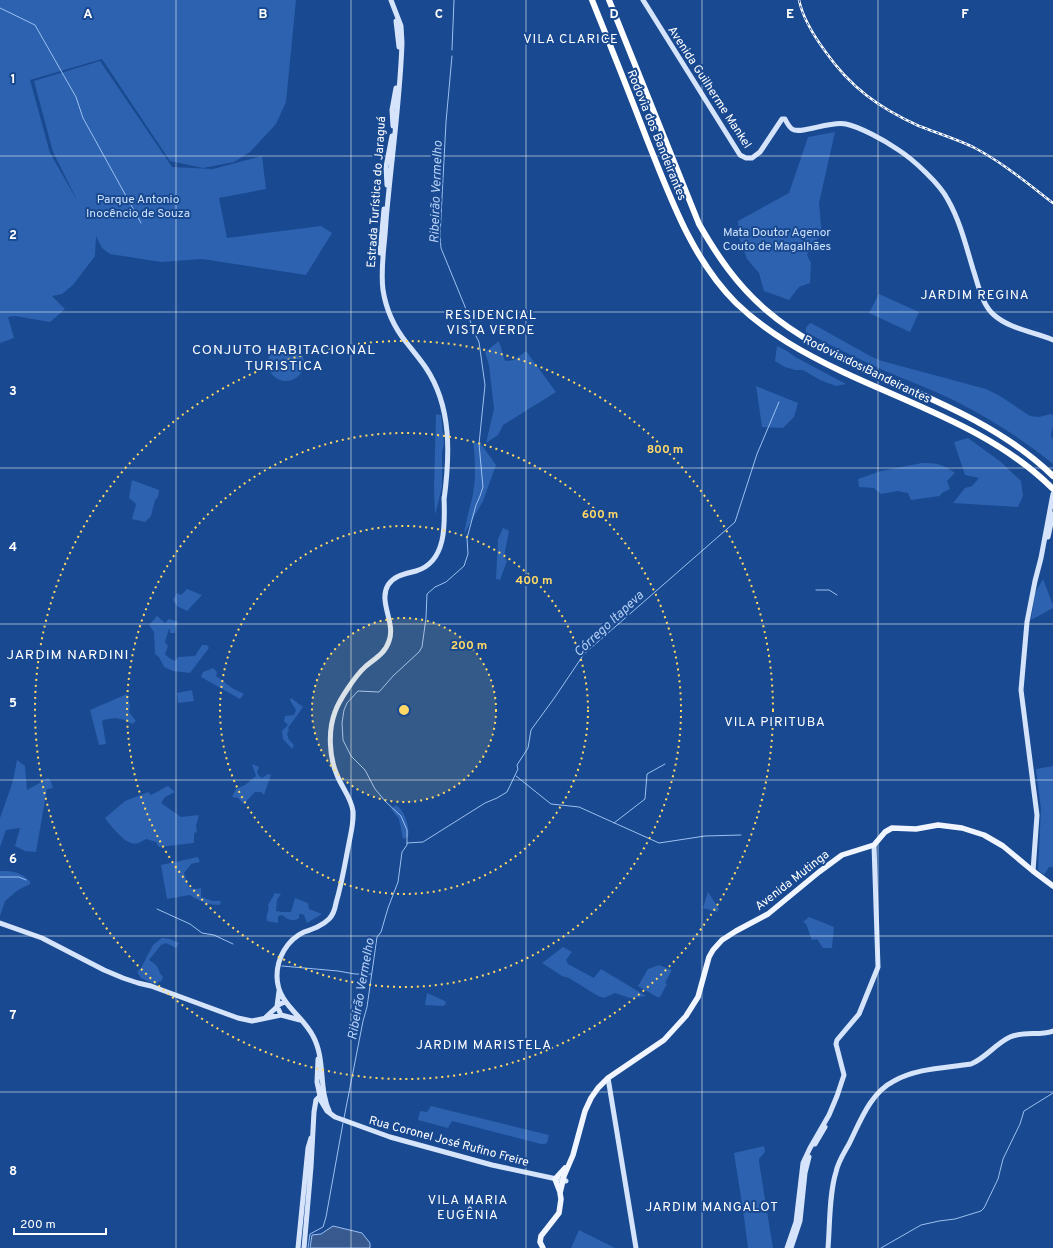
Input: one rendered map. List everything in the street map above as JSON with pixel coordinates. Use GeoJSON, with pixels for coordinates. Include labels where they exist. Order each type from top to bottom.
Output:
{"type":"FeatureCollection","features":[{"type":"Feature","properties":{"kind":"highway","name":"Rodovia dos Bandeirantes"},"geometry":{"type":"LineString","coordinates":[[592,0],[677,213],[700,257],[716,281],[736,303],[762,326],[790,344],[828,365],[978,434],[1013,455],[1053,489]]}},
{"type":"Feature","properties":{"kind":"highway","name":"Rodovia dos Bandeirantes"},"geometry":{"type":"LineString","coordinates":[[609,0],[700,224],[714,250],[728,270],[749,294],[787,327],[811,342],[982,424],[1017,445],[1053,476]]}},
{"type":"Feature","properties":{"kind":"main road","name":"Estrada Turística do Jaraguá"},"geometry":{"type":"LineString","coordinates":[[321,1099],[318,1050],[311,1031],[301,1020],[293,1016],[279,991],[277,969],[280,958],[288,944],[297,936],[328,921],[333,913],[340,890],[353,824],[350,799],[336,774],[332,760],[331,734],[334,713],[338,704],[358,675],[365,667],[383,653],[389,642],[391,625],[386,605],[385,595],[387,587],[398,576],[424,568],[433,561],[439,552],[448,443],[446,418],[438,391],[427,370],[395,325],[390,316],[385,300],[382,277],[383,254],[392,165],[396,88],[400,49],[397,25],[388,0]]}},
{"type":"Feature","properties":{"kind":"main road","name":"Estrada Turística do Jaraguá"},"geometry":{"type":"LineString","coordinates":[[391,0],[401,26],[402,60],[392,136],[386,167],[387,185],[380,244],[379,275],[381,294],[386,314],[396,333],[427,375],[434,388],[440,405],[448,443]]}},
{"type":"Feature","properties":{"kind":"main road","name":"Avenida Guilherme Mankel"},"geometry":{"type":"LineString","coordinates":[[643,0],[740,155],[746,158],[756,156],[781,120],[785,119],[790,127],[796,131],[837,122],[851,125],[886,142],[907,156],[930,178],[948,199],[983,298],[990,311],[1006,323],[1053,340]]}},
{"type":"Feature","properties":{"kind":"main road"},"geometry":{"type":"LineString","coordinates":[[386,167],[392,165]]}},
{"type":"Feature","properties":{"kind":"main road"},"geometry":{"type":"LineString","coordinates":[[1053,494],[1041,574],[1034,588],[1026,627],[1021,690],[1030,767],[1037,810],[1033,870],[1036,876],[1053,891]]}},
{"type":"Feature","properties":{"kind":"main road"},"geometry":{"type":"LineString","coordinates":[[1049,525],[1053,514]]}},
{"type":"Feature","properties":{"kind":"main road"},"geometry":{"type":"LineString","coordinates":[[791,1248],[802,1214],[805,1173],[808,1160],[826,1122],[844,1075],[836,1044],[837,1040],[859,1014],[878,967],[874,845],[884,832],[892,828],[923,828],[938,824],[962,828],[994,840],[1053,886]]}},
{"type":"Feature","properties":{"kind":"main road","name":"Avenida Mutinga"},"geometry":{"type":"LineString","coordinates":[[543,1248],[540,1242],[541,1236],[558,1216],[564,1181],[587,1105],[598,1088],[608,1078],[664,1040],[686,1016],[698,997],[709,957],[722,940],[768,914],[842,855],[874,845]]}},
{"type":"Feature","properties":{"kind":"main road"},"geometry":{"type":"LineString","coordinates":[[0,923],[38,936],[104,970],[123,978],[246,1021],[280,1015],[293,1016]]}},
{"type":"Feature","properties":{"kind":"main road"},"geometry":{"type":"LineString","coordinates":[[279,991],[277,1006],[280,1015]]}},
{"type":"Feature","properties":{"kind":"main road"},"geometry":{"type":"LineString","coordinates":[[265,1018],[277,1006],[286,1002]]}},
{"type":"Feature","properties":{"kind":"main road"},"geometry":{"type":"LineString","coordinates":[[828,1248],[833,1186],[836,1172],[867,1109],[883,1088],[893,1081],[905,1076],[920,1072],[971,1064],[979,1061],[1011,1036],[1052,1031]]}},
{"type":"Feature","properties":{"kind":"main road","name":"Estrada Turística do Jaraguá"},"geometry":{"type":"LineString","coordinates":[[318,1050],[317,1082],[321,1099]]}},
{"type":"Feature","properties":{"kind":"main road"},"geometry":{"type":"LineString","coordinates":[[608,1078],[636,1248]]}},
{"type":"Feature","properties":{"kind":"main road"},"geometry":{"type":"LineString","coordinates":[[304,1248],[312,1167],[314,1112],[321,1099]]}},
{"type":"Feature","properties":{"kind":"main road","name":"Rua Coronel José Rufino Freire"},"geometry":{"type":"LineString","coordinates":[[321,1099],[330,1113],[340,1119],[390,1137],[452,1154],[564,1181]]}},
{"type":"Feature","properties":{"kind":"main road"},"geometry":{"type":"LineString","coordinates":[[787,1248],[796,1224],[803,1163],[826,1122]]}},
{"type":"Feature","properties":{"kind":"main road"},"geometry":{"type":"LineString","coordinates":[[298,1248],[308,1148],[313,1131]]}},
{"type":"Feature","properties":{"kind":"main road"},"geometry":{"type":"LineString","coordinates":[[561,1196],[555,1179],[570,1160]]}},
{"type":"Feature","properties":{"kind":"green space","name":"Parque Antonio Inocêncio de Souza"},"geometry":{"type":"Polygon","coordinates":[[[0,0],[296,0],[286,102],[276,124],[250,152],[234,162],[203,168],[170,161],[102,59],[30,80],[50,153],[78,202],[53,152],[34,81],[100,61],[172,167],[213,169],[262,156],[266,189],[219,198],[227,238],[321,226],[332,233],[306,275],[202,259],[161,262],[110,254],[102,248],[96,236],[95,256],[73,285],[62,294],[52,296],[65,309],[50,322],[15,316],[8,317],[14,338],[0,343],[0,0]]]}},
{"type":"Feature","properties":{"kind":"green space","name":"Mata Doutor Agenor Couto de Magalhães"},"geometry":{"type":"Polygon","coordinates":[[[835,132],[819,203],[822,236],[812,243],[807,255],[811,263],[810,283],[799,287],[789,300],[764,291],[759,273],[747,259],[739,238],[738,221],[789,193],[808,137],[835,132]]]}},
{"type":"Feature","properties":{"kind":"green space"},"geometry":{"type":"Polygon","coordinates":[[[879,294],[919,312],[910,332],[869,313],[879,294]]]}},
{"type":"Feature","properties":{"kind":"green space"},"geometry":{"type":"Polygon","coordinates":[[[811,323],[882,361],[986,389],[1000,396],[1030,416],[1039,417],[1050,414],[1053,415],[1051,435],[1053,440],[1053,464],[1019,438],[959,403],[883,370],[806,332],[808,325],[811,323]]]}},
{"type":"Feature","properties":{"kind":"green space"},"geometry":{"type":"Polygon","coordinates":[[[499,341],[505,361],[514,360],[526,351],[556,392],[503,425],[498,435],[486,443],[494,409],[489,365],[485,352],[499,341]]]}},
{"type":"Feature","properties":{"kind":"green space"},"geometry":{"type":"Polygon","coordinates":[[[286,345],[296,348],[301,353],[304,363],[301,373],[296,378],[286,381],[276,378],[271,373],[268,363],[271,353],[276,348],[286,345]]]}},
{"type":"Feature","properties":{"kind":"green space"},"geometry":{"type":"Polygon","coordinates":[[[777,346],[846,384],[836,386],[820,380],[803,370],[795,370],[785,367],[775,361],[777,346]]]}},
{"type":"Feature","properties":{"kind":"green space"},"geometry":{"type":"Polygon","coordinates":[[[756,386],[798,403],[794,417],[783,428],[762,427],[756,386]]]}},
{"type":"Feature","properties":{"kind":"green space"},"geometry":{"type":"Polygon","coordinates":[[[436,414],[441,415],[444,443],[442,453],[442,487],[435,515],[434,487],[436,414]]]}},
{"type":"Feature","properties":{"kind":"green space"},"geometry":{"type":"Polygon","coordinates":[[[968,438],[1001,462],[1021,481],[1023,496],[1018,507],[953,503],[965,488],[972,486],[979,478],[965,475],[954,442],[968,438]]]}},
{"type":"Feature","properties":{"kind":"green space"},"geometry":{"type":"Polygon","coordinates":[[[473,442],[481,444],[496,465],[483,501],[464,534],[475,481],[475,457],[473,442]]]}},
{"type":"Feature","properties":{"kind":"green space"},"geometry":{"type":"Polygon","coordinates":[[[922,463],[940,465],[955,473],[947,481],[950,489],[942,493],[940,496],[911,500],[908,493],[898,491],[881,494],[874,488],[859,487],[858,479],[881,471],[922,463]]]}},
{"type":"Feature","properties":{"kind":"green space"},"geometry":{"type":"Polygon","coordinates":[[[132,480],[159,490],[151,516],[145,522],[132,519],[136,504],[129,498],[132,480]]]}},
{"type":"Feature","properties":{"kind":"green space"},"geometry":{"type":"Polygon","coordinates":[[[503,528],[509,531],[504,557],[507,561],[500,580],[496,579],[498,539],[503,528]]]}},
{"type":"Feature","properties":{"kind":"green space"},"geometry":{"type":"Polygon","coordinates":[[[1043,579],[1053,608],[1031,620],[1035,593],[1043,579]]]}},
{"type":"Feature","properties":{"kind":"green space"},"geometry":{"type":"Polygon","coordinates":[[[187,589],[202,595],[187,611],[177,606],[173,600],[177,593],[181,595],[187,589]]]}},
{"type":"Feature","properties":{"kind":"green space"},"geometry":{"type":"Polygon","coordinates":[[[157,616],[165,623],[169,619],[178,622],[175,627],[175,633],[170,633],[169,629],[165,642],[168,646],[165,654],[169,658],[175,661],[178,657],[195,656],[202,645],[207,645],[209,648],[190,673],[173,671],[164,667],[159,657],[155,654],[154,632],[149,625],[157,616]]]}},
{"type":"Feature","properties":{"kind":"green space"},"geometry":{"type":"Polygon","coordinates":[[[213,668],[217,672],[216,676],[232,688],[244,694],[240,699],[201,677],[203,672],[213,668]]]}},
{"type":"Feature","properties":{"kind":"green space"},"geometry":{"type":"Polygon","coordinates":[[[192,690],[194,701],[178,703],[177,693],[192,690]]]}},
{"type":"Feature","properties":{"kind":"green space"},"geometry":{"type":"Polygon","coordinates":[[[127,694],[130,705],[129,712],[136,721],[132,724],[117,718],[102,721],[106,744],[99,745],[90,710],[127,694]]]}},
{"type":"Feature","properties":{"kind":"green space"},"geometry":{"type":"Polygon","coordinates":[[[291,698],[303,707],[288,728],[289,730],[287,734],[289,740],[294,745],[292,749],[283,739],[282,731],[288,725],[284,721],[285,716],[294,715],[296,710],[290,700],[291,698]]]}},
{"type":"Feature","properties":{"kind":"green space"},"geometry":{"type":"Polygon","coordinates":[[[17,760],[25,766],[27,790],[48,778],[53,788],[47,789],[36,852],[25,851],[15,846],[20,828],[6,830],[0,847],[0,818],[13,781],[17,760]]]}},
{"type":"Feature","properties":{"kind":"green space"},"geometry":{"type":"Polygon","coordinates":[[[252,764],[259,767],[257,772],[262,778],[268,774],[271,775],[264,795],[261,792],[255,792],[244,804],[238,798],[232,797],[236,789],[245,785],[256,776],[252,764]]]}},
{"type":"Feature","properties":{"kind":"green space"},"geometry":{"type":"Polygon","coordinates":[[[1053,766],[1053,867],[1049,867],[1044,875],[1038,870],[1041,809],[1036,769],[1053,766]]]}},
{"type":"Feature","properties":{"kind":"green space"},"geometry":{"type":"Polygon","coordinates":[[[168,786],[175,792],[165,797],[161,803],[181,817],[199,815],[196,826],[197,832],[194,833],[194,843],[159,847],[156,842],[146,839],[133,844],[120,836],[105,818],[125,801],[148,792],[151,795],[168,786]]]}},
{"type":"Feature","properties":{"kind":"green space"},"geometry":{"type":"Polygon","coordinates":[[[396,805],[402,811],[407,824],[408,837],[403,839],[399,819],[391,809],[396,805]]]}},
{"type":"Feature","properties":{"kind":"green space"},"geometry":{"type":"Polygon","coordinates":[[[198,857],[200,862],[191,864],[184,873],[189,888],[201,888],[201,897],[213,901],[221,901],[220,905],[204,902],[190,895],[167,899],[161,865],[198,857]]]}},
{"type":"Feature","properties":{"kind":"green space"},"geometry":{"type":"Polygon","coordinates":[[[0,871],[20,874],[30,881],[30,884],[18,890],[5,901],[0,916],[0,871]]]}},
{"type":"Feature","properties":{"kind":"green space"},"geometry":{"type":"Polygon","coordinates":[[[708,892],[719,909],[717,912],[703,908],[708,892]]]}},
{"type":"Feature","properties":{"kind":"green space"},"geometry":{"type":"Polygon","coordinates":[[[275,893],[281,894],[277,900],[276,911],[291,912],[295,898],[308,903],[309,909],[322,914],[307,923],[304,915],[302,914],[299,914],[299,918],[295,920],[288,919],[282,915],[278,916],[278,923],[267,921],[268,905],[275,893]]]}},
{"type":"Feature","properties":{"kind":"green space"},"geometry":{"type":"Polygon","coordinates":[[[809,917],[834,927],[832,948],[823,948],[817,939],[812,940],[806,924],[803,922],[809,917]]]}},
{"type":"Feature","properties":{"kind":"green space"},"geometry":{"type":"Polygon","coordinates":[[[162,938],[170,939],[179,943],[176,948],[166,943],[161,945],[149,960],[157,967],[163,977],[161,982],[159,981],[156,985],[141,978],[137,972],[141,968],[153,945],[162,938]]]}},
{"type":"Feature","properties":{"kind":"green space"},"geometry":{"type":"Polygon","coordinates":[[[563,947],[572,952],[566,960],[568,964],[594,978],[601,969],[646,996],[630,998],[615,993],[604,998],[598,996],[569,978],[562,976],[542,963],[563,947]]]}},
{"type":"Feature","properties":{"kind":"green space"},"geometry":{"type":"Polygon","coordinates":[[[659,965],[672,970],[660,997],[657,997],[638,986],[648,969],[659,965]]]}},
{"type":"Feature","properties":{"kind":"green space"},"geometry":{"type":"Polygon","coordinates":[[[427,993],[445,1001],[446,1004],[443,1006],[425,1005],[427,993]]]}},
{"type":"Feature","properties":{"kind":"green space"},"geometry":{"type":"Polygon","coordinates":[[[431,1106],[549,1135],[547,1143],[541,1144],[452,1121],[448,1128],[418,1120],[420,1111],[427,1112],[431,1106]]]}},
{"type":"Feature","properties":{"kind":"green space"},"geometry":{"type":"Polygon","coordinates":[[[764,1146],[765,1152],[759,1159],[759,1162],[773,1248],[748,1248],[734,1153],[764,1146]]]}},
{"type":"Feature","properties":{"kind":"green space"},"geometry":{"type":"Polygon","coordinates":[[[579,1230],[615,1248],[571,1248],[579,1230]]]}},
{"type":"Feature","properties":{"kind":"shaded area"},"geometry":{"type":"Polygon","coordinates":[[[333,1226],[362,1233],[370,1243],[370,1248],[310,1248],[312,1235],[321,1234],[333,1226]]]}},
{"type":"Feature","properties":{"kind":"waterway","name":"Ribeirão Vermelho"},"geometry":{"type":"LineString","coordinates":[[452,50],[454,0]]}},
{"type":"Feature","properties":{"kind":"waterway"},"geometry":{"type":"LineString","coordinates":[[0,8],[35,25],[76,97],[83,118],[141,223]]}},
{"type":"Feature","properties":{"kind":"waterway","name":"Ribeirão Vermelho"},"geometry":{"type":"LineString","coordinates":[[344,1118],[367,1007],[377,937],[381,932],[398,882],[402,852],[407,845],[407,830],[401,816],[375,789],[365,770],[351,756],[343,740],[342,723],[344,710],[347,703],[358,691],[379,692],[393,676],[419,652],[422,647],[426,618],[427,594],[435,587],[446,582],[464,566],[468,554],[467,538],[476,505],[483,487],[479,444],[485,385],[479,342],[441,248],[440,236],[446,122],[452,56]]}},
{"type":"Feature","properties":{"kind":"waterway","name":"Córrego Itapeva"},"geometry":{"type":"LineString","coordinates":[[407,843],[423,842],[485,803],[507,792],[518,769],[517,765],[528,748],[531,730],[584,654],[735,522],[757,454],[779,402]]}},
{"type":"Feature","properties":{"kind":"waterway"},"geometry":{"type":"LineString","coordinates":[[816,590],[829,590],[837,595]]}},
{"type":"Feature","properties":{"kind":"waterway"},"geometry":{"type":"LineString","coordinates":[[614,823],[645,799],[647,774],[665,764]]}},
{"type":"Feature","properties":{"kind":"waterway"},"geometry":{"type":"LineString","coordinates":[[516,776],[551,804],[579,807],[659,843],[705,836],[741,835]]}},
{"type":"Feature","properties":{"kind":"waterway"},"geometry":{"type":"LineString","coordinates":[[0,877],[19,877],[26,880]]}},
{"type":"Feature","properties":{"kind":"waterway"},"geometry":{"type":"LineString","coordinates":[[157,909],[190,924],[202,933],[214,935],[233,944]]}},
{"type":"Feature","properties":{"kind":"waterway"},"geometry":{"type":"LineString","coordinates":[[282,966],[355,974],[371,974]]}},
{"type":"Feature","properties":{"kind":"waterway"},"geometry":{"type":"LineString","coordinates":[[881,1248],[921,1225],[955,1219],[981,1211],[984,1208],[998,1179],[1003,1159],[1020,1124],[1024,1111],[1053,1093]]}},
{"type":"Feature","properties":{"kind":"waterway","name":"Ribeirão Vermelho"},"geometry":{"type":"LineString","coordinates":[[308,1248],[310,1234],[323,1227],[326,1217],[343,1123]]}},
{"type":"Feature","properties":{"kind":"railway"},"geometry":{"type":"LineString","coordinates":[[799,0],[806,21],[821,45],[835,64],[855,86],[866,95],[891,112],[919,126],[967,144],[984,153],[1014,173],[1053,203]]}},
{"type":"Feature","properties":{"kind":"district","name":"VILA CLARICE"},"geometry":{"type":"Point","coordinates":[571,38]}},
{"type":"Feature","properties":{"kind":"district","name":"JARDIM REGINA"},"geometry":{"type":"Point","coordinates":[975,294]}},
{"type":"Feature","properties":{"kind":"district","name":"RESIDENCIAL VISTA VERDE"},"geometry":{"type":"Point","coordinates":[491,322]}},
{"type":"Feature","properties":{"kind":"district","name":"CONJUTO HABITACIONAL TURISTICA"},"geometry":{"type":"Point","coordinates":[284,358]}},
{"type":"Feature","properties":{"kind":"district","name":"JARDIM NARDINI"},"geometry":{"type":"Point","coordinates":[68,654]}},
{"type":"Feature","properties":{"kind":"district","name":"VILA PIRITUBA"},"geometry":{"type":"Point","coordinates":[775,721]}},
{"type":"Feature","properties":{"kind":"district","name":"JARDIM MARISTELA"},"geometry":{"type":"Point","coordinates":[484,1044]}},
{"type":"Feature","properties":{"kind":"district","name":"VILA MARIA EUGÊNIA"},"geometry":{"type":"Point","coordinates":[468,1206]}},
{"type":"Feature","properties":{"kind":"district","name":"JARDIM MANGALOT"},"geometry":{"type":"Point","coordinates":[712,1206]}}]}
